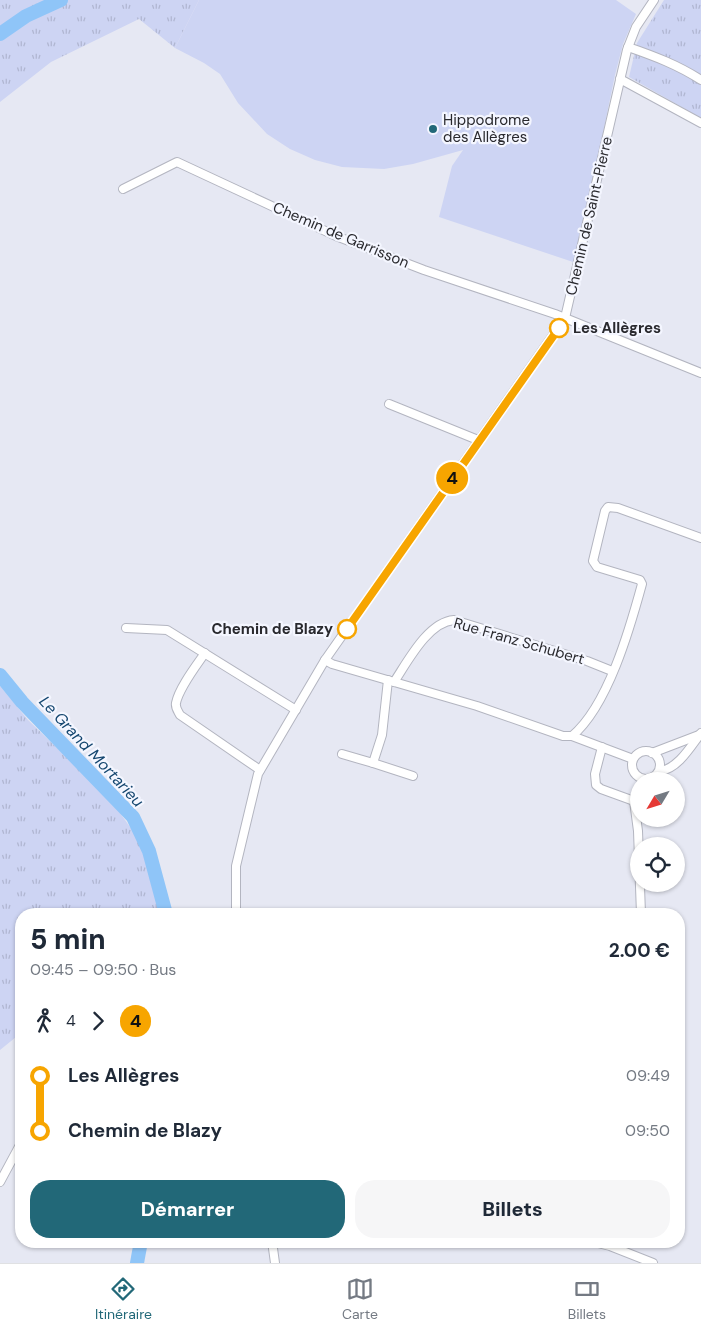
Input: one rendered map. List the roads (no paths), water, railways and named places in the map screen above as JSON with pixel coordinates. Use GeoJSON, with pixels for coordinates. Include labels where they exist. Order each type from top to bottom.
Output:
{"type":"FeatureCollection","features":[{"type":"Feature","properties":{"kind":"street","name":"Chemin de Saint-Pierre"},"geometry":{"type":"LineString","coordinates":[[236,908],[236,866],[260,770],[325,660],[565,318],[628,47],[636,27],[654,0]]}},
{"type":"Feature","properties":{"kind":"street"},"geometry":{"type":"LineString","coordinates":[[628,47],[655,56],[701,80]]}},
{"type":"Feature","properties":{"kind":"street"},"geometry":{"type":"LineString","coordinates":[[620,78],[701,123]]}},
{"type":"Feature","properties":{"kind":"street","name":"Chemin de Garrisson"},"geometry":{"type":"LineString","coordinates":[[123,188],[178,162],[336,236],[424,270],[565,318]]}},
{"type":"Feature","properties":{"kind":"street"},"geometry":{"type":"LineString","coordinates":[[565,318],[701,373]]}},
{"type":"Feature","properties":{"kind":"street"},"geometry":{"type":"LineString","coordinates":[[389,404],[478,440]]}},
{"type":"Feature","properties":{"kind":"street"},"geometry":{"type":"LineString","coordinates":[[568,736],[590,714],[612,671],[629,633],[642,584],[640,580],[597,567],[592,561],[605,511],[608,507],[618,508],[701,538]]}},
{"type":"Feature","properties":{"kind":"street","name":"Rue Franz Schubert"},"geometry":{"type":"LineString","coordinates":[[391,681],[433,627],[444,621],[454,620],[587,661],[612,671]]}},
{"type":"Feature","properties":{"kind":"street"},"geometry":{"type":"LineString","coordinates":[[126,628],[167,630],[296,710]]}},
{"type":"Feature","properties":{"kind":"street"},"geometry":{"type":"LineString","coordinates":[[205,653],[187,680],[176,704],[177,709],[180,715],[260,770]]}},
{"type":"Feature","properties":{"kind":"street"},"geometry":{"type":"LineString","coordinates":[[325,660],[332,664],[477,706],[633,759]]}},
{"type":"Feature","properties":{"kind":"street"},"geometry":{"type":"LineString","coordinates":[[373,763],[382,734],[391,681]]}},
{"type":"Feature","properties":{"kind":"street"},"geometry":{"type":"LineString","coordinates":[[633,759],[641,754],[652,753],[700,734]]}},
{"type":"Feature","properties":{"kind":"street"},"geometry":{"type":"LineString","coordinates":[[652,753],[659,758],[661,764],[660,771],[666,770],[682,758],[700,734]]}},
{"type":"Feature","properties":{"kind":"street"},"geometry":{"type":"LineString","coordinates":[[602,747],[594,774],[596,785],[601,789],[630,799]]}},
{"type":"Feature","properties":{"kind":"street"},"geometry":{"type":"LineString","coordinates":[[342,754],[413,776]]}},
{"type":"Feature","properties":{"kind":"street"},"geometry":{"type":"LineString","coordinates":[[633,759],[633,772]]}},
{"type":"Feature","properties":{"kind":"street"},"geometry":{"type":"LineString","coordinates":[[638,828],[640,908]]}},
{"type":"Feature","properties":{"kind":"street"},"geometry":{"type":"LineString","coordinates":[[0,1182],[3,1170],[15,1152]]}},
{"type":"Feature","properties":{"kind":"street"},"geometry":{"type":"LineString","coordinates":[[273,1248],[275,1263]]}},
{"type":"Feature","properties":{"kind":"street"},"geometry":{"type":"LineString","coordinates":[[615,1248],[653,1263]]}},
{"type":"Feature","properties":{"kind":"waterway","name":"Le Grand Mortarieu"},"geometry":{"type":"LineString","coordinates":[[0,34],[26,16],[61,0]]}},
{"type":"Feature","properties":{"kind":"waterway","name":"Le Grand Mortarieu"},"geometry":{"type":"LineString","coordinates":[[0,675],[22,702],[133,817],[149,851],[164,908]]}},
{"type":"Feature","properties":{"kind":"waterway","name":"Le Grand Mortarieu"},"geometry":{"type":"LineString","coordinates":[[137,1263],[140,1248]]}},
{"type":"Feature","properties":{"kind":"place","name":"Hippodrome des Allègres"},"geometry":{"type":"Point","coordinates":[433,129]}},
{"type":"Feature","properties":{"kind":"place","name":"Les Allègres"},"geometry":{"type":"Point","coordinates":[559,328]}},
{"type":"Feature","properties":{"kind":"place","name":"Chemin de Blazy"},"geometry":{"type":"Point","coordinates":[347,629]}}]}
